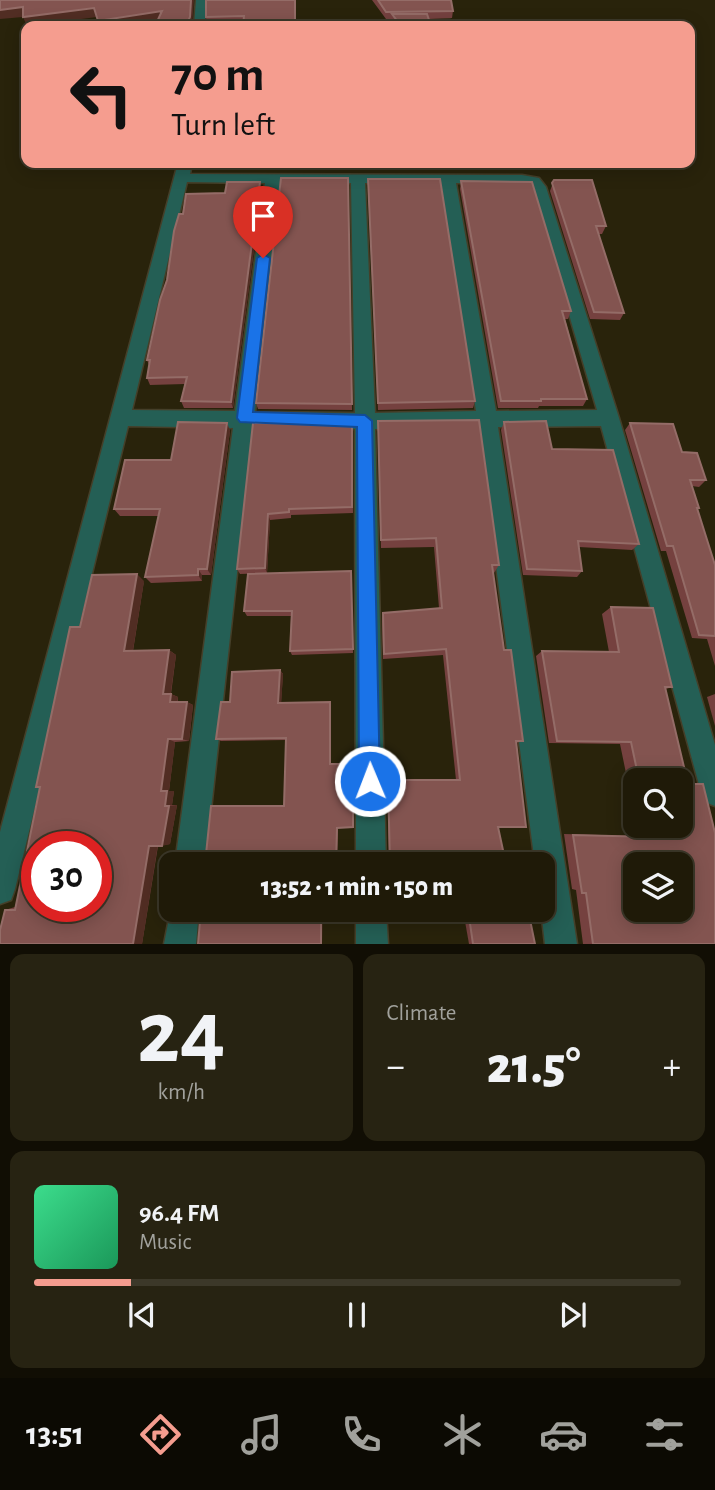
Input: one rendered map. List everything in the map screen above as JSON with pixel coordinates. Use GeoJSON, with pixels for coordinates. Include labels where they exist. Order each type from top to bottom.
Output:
{"type":"FeatureCollection","features":[{"type":"Feature","properties":{"kind":"street"},"geometry":{"type":"LineString","coordinates":[[200,21],[201,0]]}},
{"type":"Feature","properties":{"kind":"street"},"geometry":{"type":"LineString","coordinates":[[0,890],[184,170],[273,178],[534,181],[539,187],[609,418],[715,792]]}},
{"type":"Feature","properties":{"kind":"street"},"geometry":{"type":"LineString","coordinates":[[191,852],[273,178]]}},
{"type":"Feature","properties":{"kind":"street"},"geometry":{"type":"LineString","coordinates":[[358,178],[365,421],[371,852]]}},
{"type":"Feature","properties":{"kind":"street"},"geometry":{"type":"LineString","coordinates":[[448,180],[487,418],[561,944]]}},
{"type":"Feature","properties":{"kind":"street"},"geometry":{"type":"LineString","coordinates":[[121,418],[365,421],[609,418]]}},
{"type":"Feature","properties":{"kind":"street"},"geometry":{"type":"LineString","coordinates":[[180,944],[183,922]]}},
{"type":"Feature","properties":{"kind":"street"},"geometry":{"type":"LineString","coordinates":[[371,922],[372,944]]}},
{"type":"Feature","properties":{"kind":"building"},"geometry":{"type":"Polygon","coordinates":[[[0,0],[191,0],[188,21],[157,21],[162,11],[98,21],[94,8],[23,17],[23,7],[0,10],[0,0]]]}},
{"type":"Feature","properties":{"kind":"building"},"geometry":{"type":"Polygon","coordinates":[[[206,0],[295,0],[295,21],[244,21],[244,16],[206,17],[206,0]]]}},
{"type":"Feature","properties":{"kind":"building"},"geometry":{"type":"Polygon","coordinates":[[[378,0],[451,0],[453,11],[386,12],[378,0]]]}},
{"type":"Feature","properties":{"kind":"building"},"geometry":{"type":"Polygon","coordinates":[[[392,14],[427,14],[429,21],[397,21],[392,14]]]}},
{"type":"Feature","properties":{"kind":"building"},"geometry":{"type":"Polygon","coordinates":[[[281,178],[348,178],[352,404],[256,403],[281,178]]]}},
{"type":"Feature","properties":{"kind":"building"},"geometry":{"type":"Polygon","coordinates":[[[368,179],[440,179],[475,401],[378,403],[368,179]]]}},
{"type":"Feature","properties":{"kind":"building"},"geometry":{"type":"Polygon","coordinates":[[[554,180],[592,180],[606,226],[596,226],[624,313],[594,312],[552,183],[554,180]]]}},
{"type":"Feature","properties":{"kind":"building"},"geometry":{"type":"Polygon","coordinates":[[[461,181],[532,182],[571,311],[562,311],[587,399],[501,401],[461,181]]]}},
{"type":"Feature","properties":{"kind":"building"},"geometry":{"type":"Polygon","coordinates":[[[227,182],[260,182],[231,402],[181,401],[187,377],[147,378],[150,360],[147,360],[167,280],[174,231],[179,214],[183,214],[186,194],[225,193],[227,182]]]}},
{"type":"Feature","properties":{"kind":"building"},"geometry":{"type":"Polygon","coordinates":[[[479,420],[499,565],[492,565],[504,650],[511,650],[523,741],[516,741],[526,827],[498,827],[503,852],[390,852],[388,780],[460,780],[446,649],[384,654],[383,613],[442,608],[436,538],[381,540],[378,421],[479,420]]]}},
{"type":"Feature","properties":{"kind":"building"},"geometry":{"type":"Polygon","coordinates":[[[546,421],[552,449],[613,450],[639,544],[578,541],[582,571],[527,569],[504,422],[546,421]]]}},
{"type":"Feature","properties":{"kind":"building"},"geometry":{"type":"Polygon","coordinates":[[[178,422],[227,423],[207,569],[198,569],[198,575],[145,577],[160,509],[114,509],[125,460],[171,460],[178,422]]]}},
{"type":"Feature","properties":{"kind":"building"},"geometry":{"type":"Polygon","coordinates":[[[253,423],[352,424],[352,507],[289,509],[289,512],[268,514],[265,568],[237,569],[253,423]]]}},
{"type":"Feature","properties":{"kind":"building"},"geometry":{"type":"Polygon","coordinates":[[[630,423],[673,424],[682,452],[697,453],[706,480],[690,480],[715,565],[715,636],[699,635],[673,546],[667,546],[630,423]]]}},
{"type":"Feature","properties":{"kind":"building"},"geometry":{"type":"Polygon","coordinates":[[[351,571],[353,649],[290,651],[292,611],[244,611],[248,574],[351,571]]]}},
{"type":"Feature","properties":{"kind":"building"},"geometry":{"type":"Polygon","coordinates":[[[137,574],[124,651],[169,650],[163,694],[171,694],[170,702],[187,702],[182,739],[168,739],[161,791],[167,791],[165,806],[169,806],[162,846],[149,846],[133,944],[0,944],[5,910],[15,910],[21,880],[21,922],[112,922],[112,831],[31,831],[40,787],[36,787],[70,627],[80,627],[92,575],[137,574]]]}},
{"type":"Feature","properties":{"kind":"building"},"geometry":{"type":"Polygon","coordinates":[[[611,607],[653,608],[672,687],[665,687],[684,768],[636,768],[631,742],[557,741],[542,651],[619,652],[611,607]]]}},
{"type":"Feature","properties":{"kind":"building"},"geometry":{"type":"Polygon","coordinates":[[[280,670],[278,703],[330,702],[330,764],[345,764],[346,781],[353,781],[353,827],[337,828],[336,852],[206,852],[211,806],[284,806],[286,738],[216,739],[221,702],[230,702],[232,672],[280,670]]]}},
{"type":"Feature","properties":{"kind":"building"},"geometry":{"type":"Polygon","coordinates":[[[693,784],[703,784],[715,833],[715,944],[593,944],[586,893],[582,893],[573,835],[693,838],[693,784]]]}},
{"type":"Feature","properties":{"kind":"building"},"geometry":{"type":"Polygon","coordinates":[[[200,922],[321,922],[321,944],[198,944],[200,922]]]}},
{"type":"Feature","properties":{"kind":"building"},"geometry":{"type":"Polygon","coordinates":[[[470,922],[530,922],[535,944],[473,944],[470,922]]]}},
{"type":"Feature","properties":{"kind":"route"},"geometry":{"type":"LineString","coordinates":[[263,258],[245,418],[365,421],[370,781]]}}]}
